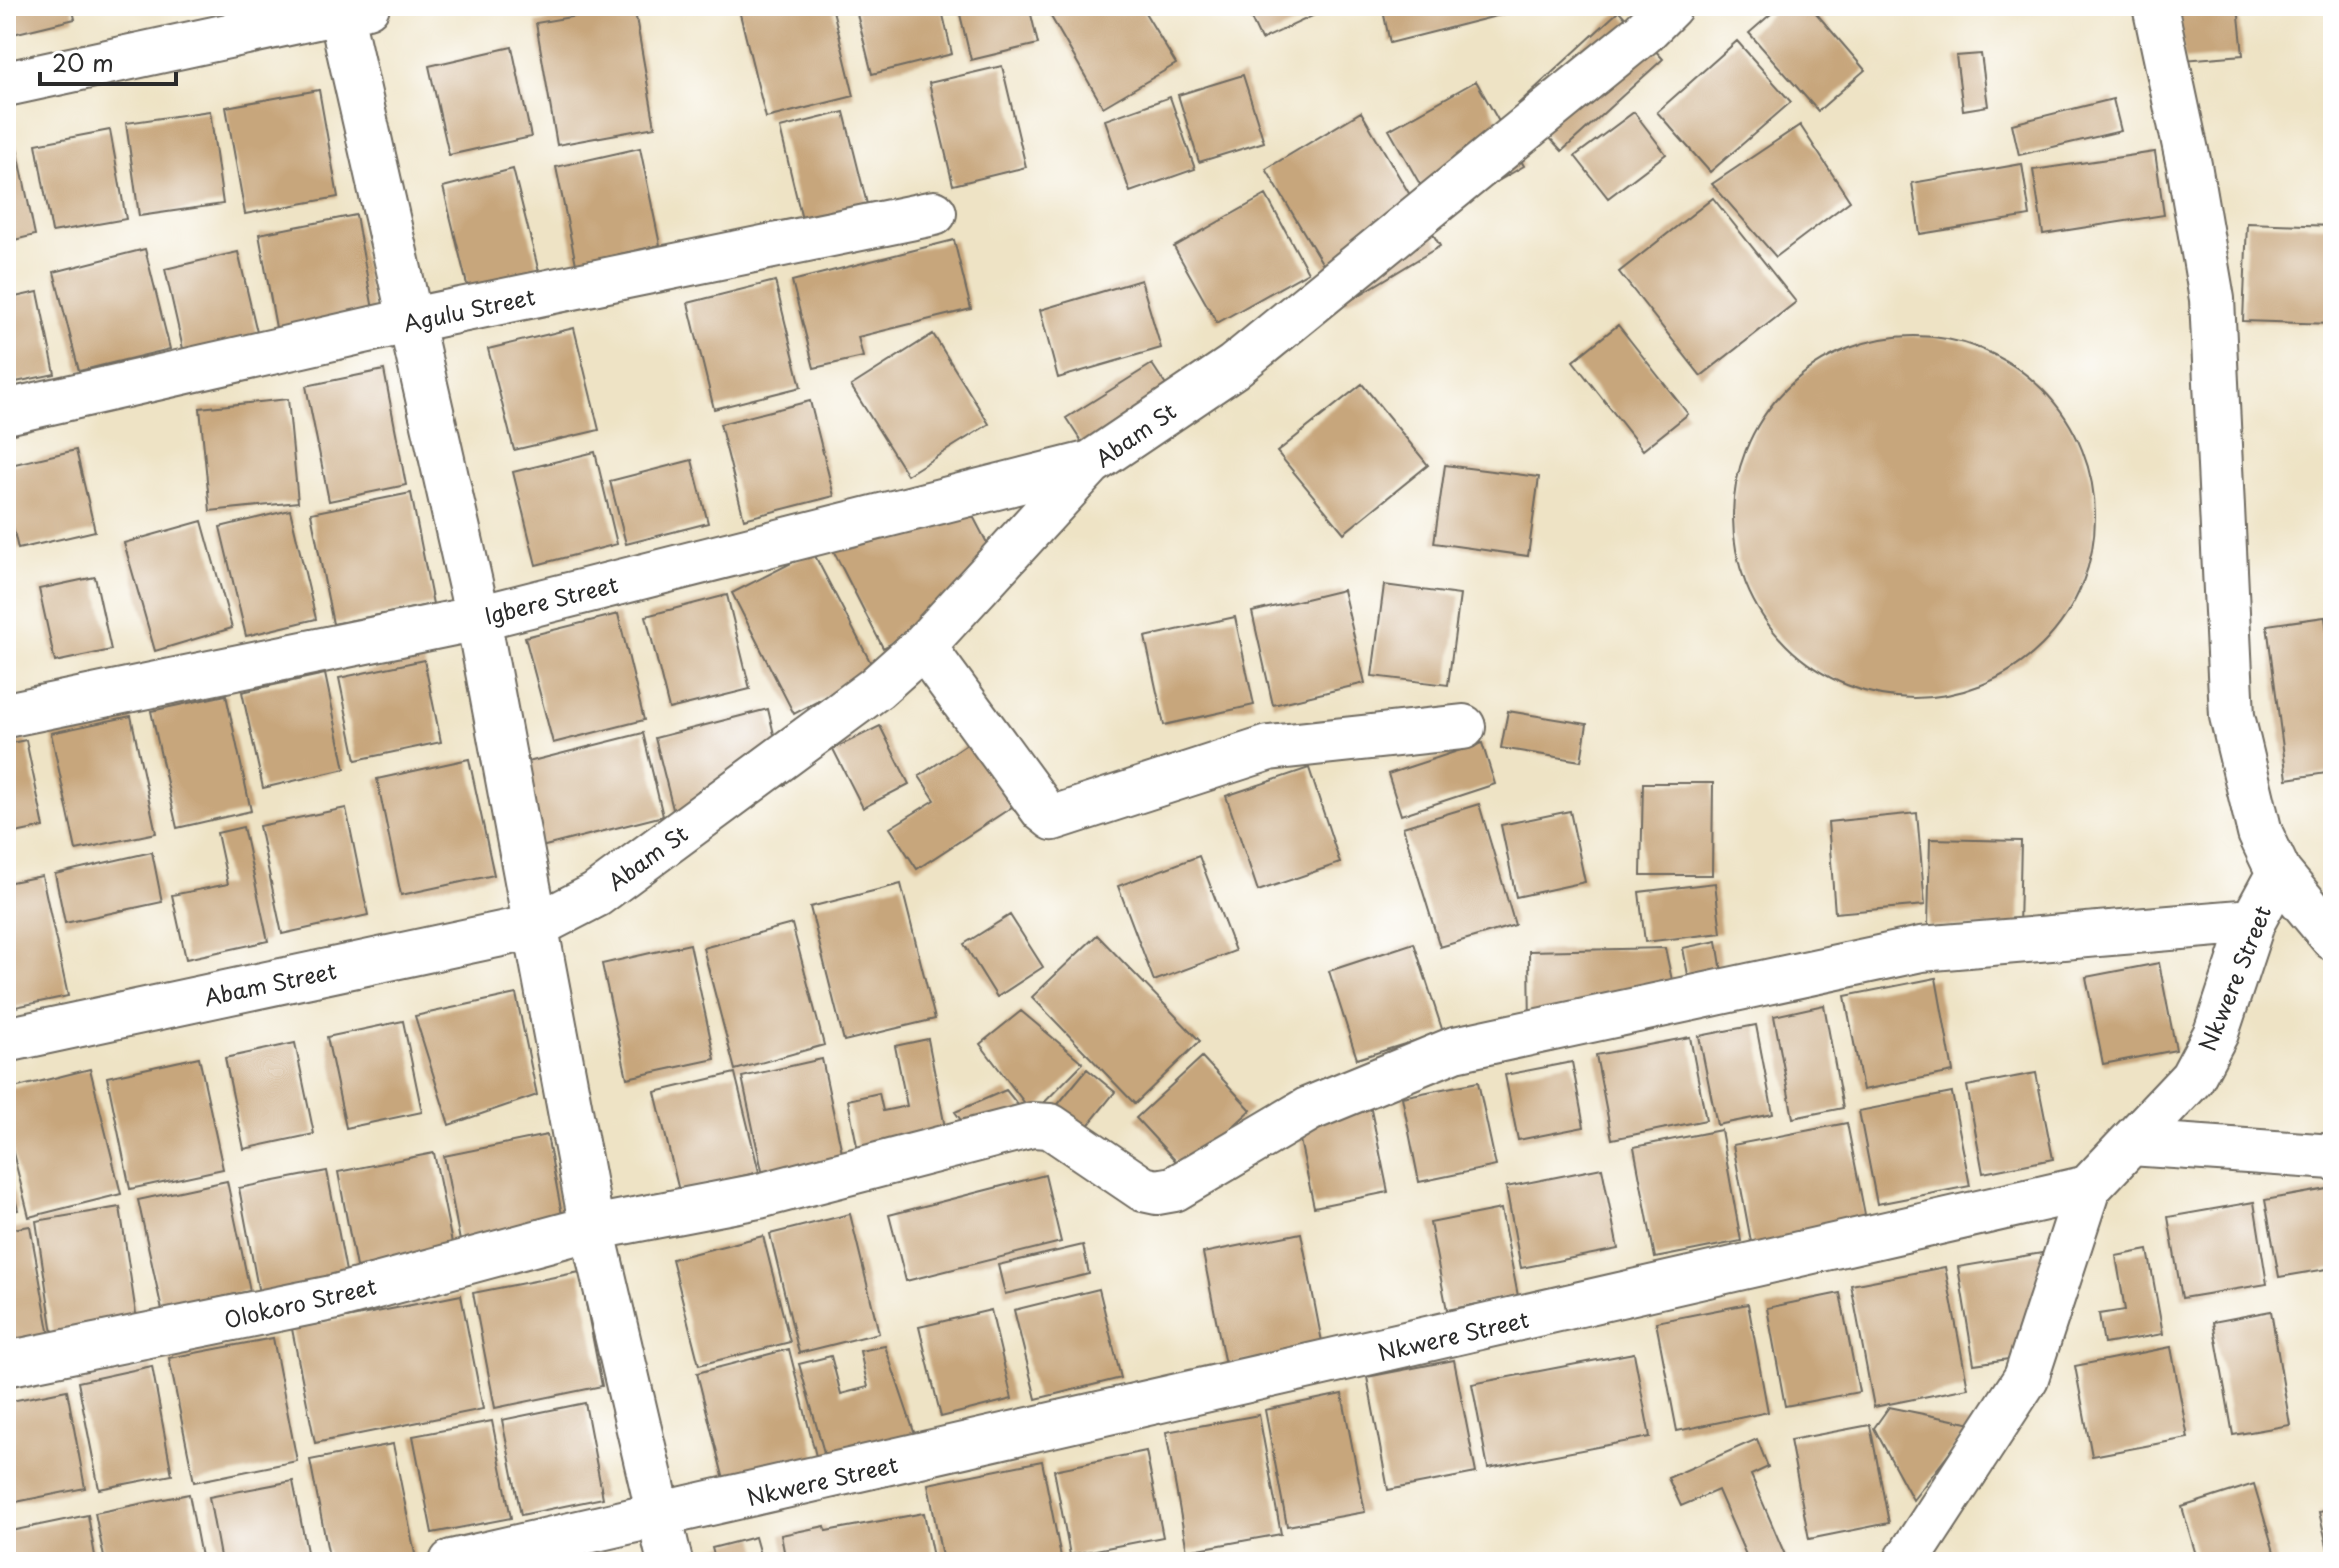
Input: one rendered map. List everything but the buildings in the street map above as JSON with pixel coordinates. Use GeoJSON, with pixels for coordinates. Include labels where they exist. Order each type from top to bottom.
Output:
{"type":"FeatureCollection","features":[{"type":"Feature","properties":{"kind":"street","name":"Abam St"},"geometry":{"type":"LineString","coordinates":[[534,927],[596,895],[876,688],[923,646],[1091,463],[1233,367],[1643,33],[1670,6]]}},
{"type":"Feature","properties":{"kind":"street"},"geometry":{"type":"LineString","coordinates":[[2155,6],[2189,165],[2212,299],[2232,716],[2260,833],[2279,873],[2333,938]]}},
{"type":"Feature","properties":{"kind":"street"},"geometry":{"type":"LineString","coordinates":[[6,84],[349,8],[412,320],[478,618],[592,1228],[670,1562]]}},
{"type":"Feature","properties":{"kind":"street","name":"Agulu Street"},"geometry":{"type":"LineString","coordinates":[[6,412],[412,320],[934,213]]}},
{"type":"Feature","properties":{"kind":"street","name":"Igbere Street"},"geometry":{"type":"LineString","coordinates":[[6,715],[478,618],[1091,463]]}},
{"type":"Feature","properties":{"kind":"street"},"geometry":{"type":"LineString","coordinates":[[923,646],[1043,810],[1053,818],[1269,748],[1463,727]]}},
{"type":"Feature","properties":{"kind":"street","name":"Nkwere Street"},"geometry":{"type":"LineString","coordinates":[[452,1562],[660,1517],[2088,1188],[2192,1078],[2216,1033],[2253,921],[2279,873]]}},
{"type":"Feature","properties":{"kind":"street","name":"Olokoro Street"},"geometry":{"type":"LineString","coordinates":[[6,1364],[332,1298],[592,1228],[759,1196],[1032,1125],[1050,1126],[1143,1189],[1157,1192],[1174,1189],[1309,1109],[1455,1049],[1921,949],[2253,921]]}},
{"type":"Feature","properties":{"kind":"street","name":"Abam Street"},"geometry":{"type":"LineString","coordinates":[[6,1040],[534,927]]}},
{"type":"Feature","properties":{"kind":"street"},"geometry":{"type":"LineString","coordinates":[[2131,1143],[2333,1157]]}},
{"type":"Feature","properties":{"kind":"street"},"geometry":{"type":"LineString","coordinates":[[1906,1562],[2026,1378],[2088,1188]]}}]}
